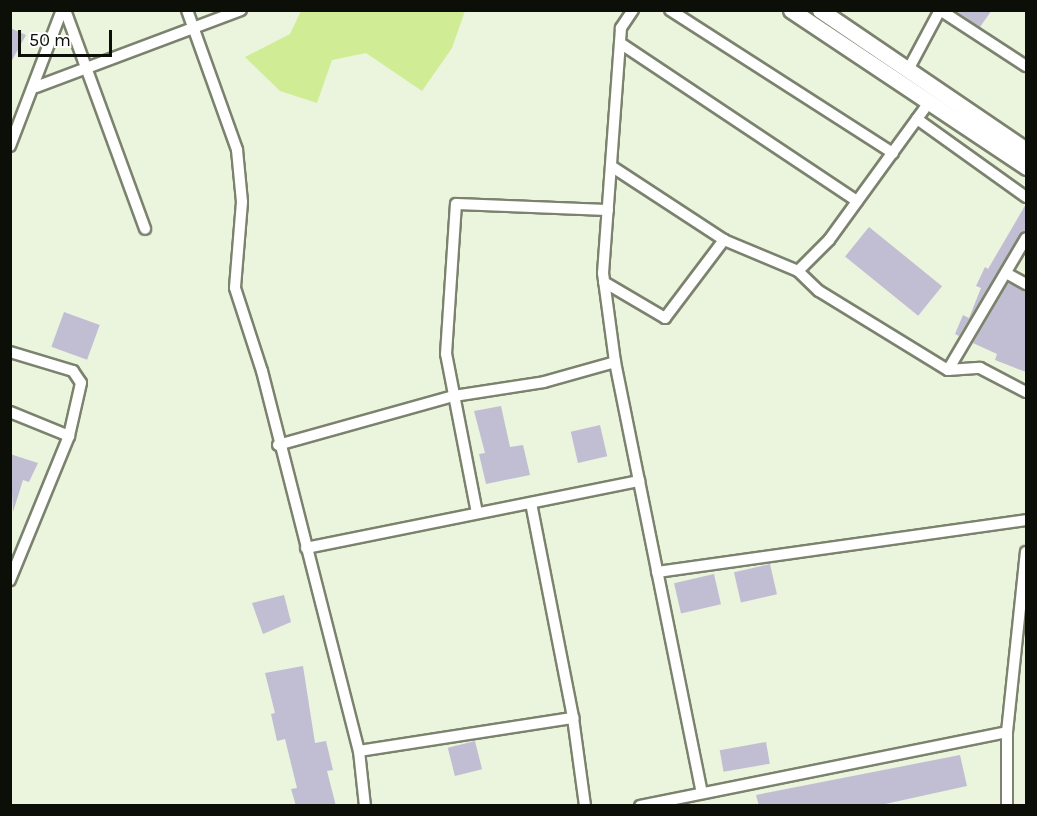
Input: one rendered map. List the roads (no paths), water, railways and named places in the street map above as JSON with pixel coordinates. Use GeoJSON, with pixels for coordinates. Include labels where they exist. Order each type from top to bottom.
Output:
{"type":"FeatureCollection","features":[{"type":"Feature","properties":{"kind":"main road"},"geometry":{"type":"LineString","coordinates":[[791,10],[1026,167]]}},
{"type":"Feature","properties":{"kind":"main road"},"geometry":{"type":"LineString","coordinates":[[824,12],[1026,150]]}},
{"type":"Feature","properties":{"kind":"street"},"geometry":{"type":"LineString","coordinates":[[63,10],[87,68],[145,229]]}},
{"type":"Feature","properties":{"kind":"street"},"geometry":{"type":"LineString","coordinates":[[10,146],[36,87],[63,10]]}},
{"type":"Feature","properties":{"kind":"street"},"geometry":{"type":"LineString","coordinates":[[187,10],[196,28],[237,150],[242,202],[235,288],[262,371],[278,445],[359,752],[365,806]]}},
{"type":"Feature","properties":{"kind":"street"},"geometry":{"type":"LineString","coordinates":[[36,87],[241,10]]}},
{"type":"Feature","properties":{"kind":"street"},"geometry":{"type":"LineString","coordinates":[[633,10],[621,28],[604,282],[615,362],[702,792]]}},
{"type":"Feature","properties":{"kind":"street"},"geometry":{"type":"LineString","coordinates":[[670,10],[893,153]]}},
{"type":"Feature","properties":{"kind":"street"},"geometry":{"type":"LineString","coordinates":[[909,70],[940,10],[1026,66]]}},
{"type":"Feature","properties":{"kind":"street"},"geometry":{"type":"LineString","coordinates":[[620,43],[857,201]]}},
{"type":"Feature","properties":{"kind":"street"},"geometry":{"type":"LineString","coordinates":[[798,271],[829,240],[930,101]]}},
{"type":"Feature","properties":{"kind":"street"},"geometry":{"type":"LineString","coordinates":[[918,119],[1026,197]]}},
{"type":"Feature","properties":{"kind":"street"},"geometry":{"type":"LineString","coordinates":[[611,166],[724,240],[798,271],[819,291],[948,370],[980,368],[1026,393]]}},
{"type":"Feature","properties":{"kind":"street"},"geometry":{"type":"LineString","coordinates":[[477,513],[446,354],[456,204],[608,210]]}},
{"type":"Feature","properties":{"kind":"street"},"geometry":{"type":"LineString","coordinates":[[948,370],[1026,238]]}},
{"type":"Feature","properties":{"kind":"street"},"geometry":{"type":"LineString","coordinates":[[604,282],[665,318],[724,240]]}},
{"type":"Feature","properties":{"kind":"street"},"geometry":{"type":"LineString","coordinates":[[1006,273],[1026,284]]}},
{"type":"Feature","properties":{"kind":"street"},"geometry":{"type":"LineString","coordinates":[[10,352],[73,371],[81,383],[69,436],[10,580]]}},
{"type":"Feature","properties":{"kind":"street"},"geometry":{"type":"LineString","coordinates":[[278,445],[454,396],[544,382],[615,362]]}},
{"type":"Feature","properties":{"kind":"street"},"geometry":{"type":"LineString","coordinates":[[10,412],[69,436]]}},
{"type":"Feature","properties":{"kind":"street"},"geometry":{"type":"LineString","coordinates":[[306,548],[639,481]]}},
{"type":"Feature","properties":{"kind":"street"},"geometry":{"type":"LineString","coordinates":[[531,503],[573,718],[585,806]]}},
{"type":"Feature","properties":{"kind":"street"},"geometry":{"type":"LineString","coordinates":[[657,572],[1026,520]]}},
{"type":"Feature","properties":{"kind":"street"},"geometry":{"type":"LineString","coordinates":[[1007,806],[1007,732],[1021,659],[1026,552]]}},
{"type":"Feature","properties":{"kind":"street"},"geometry":{"type":"LineString","coordinates":[[359,752],[573,718]]}},
{"type":"Feature","properties":{"kind":"street"},"geometry":{"type":"LineString","coordinates":[[640,806],[1007,732]]}}]}
